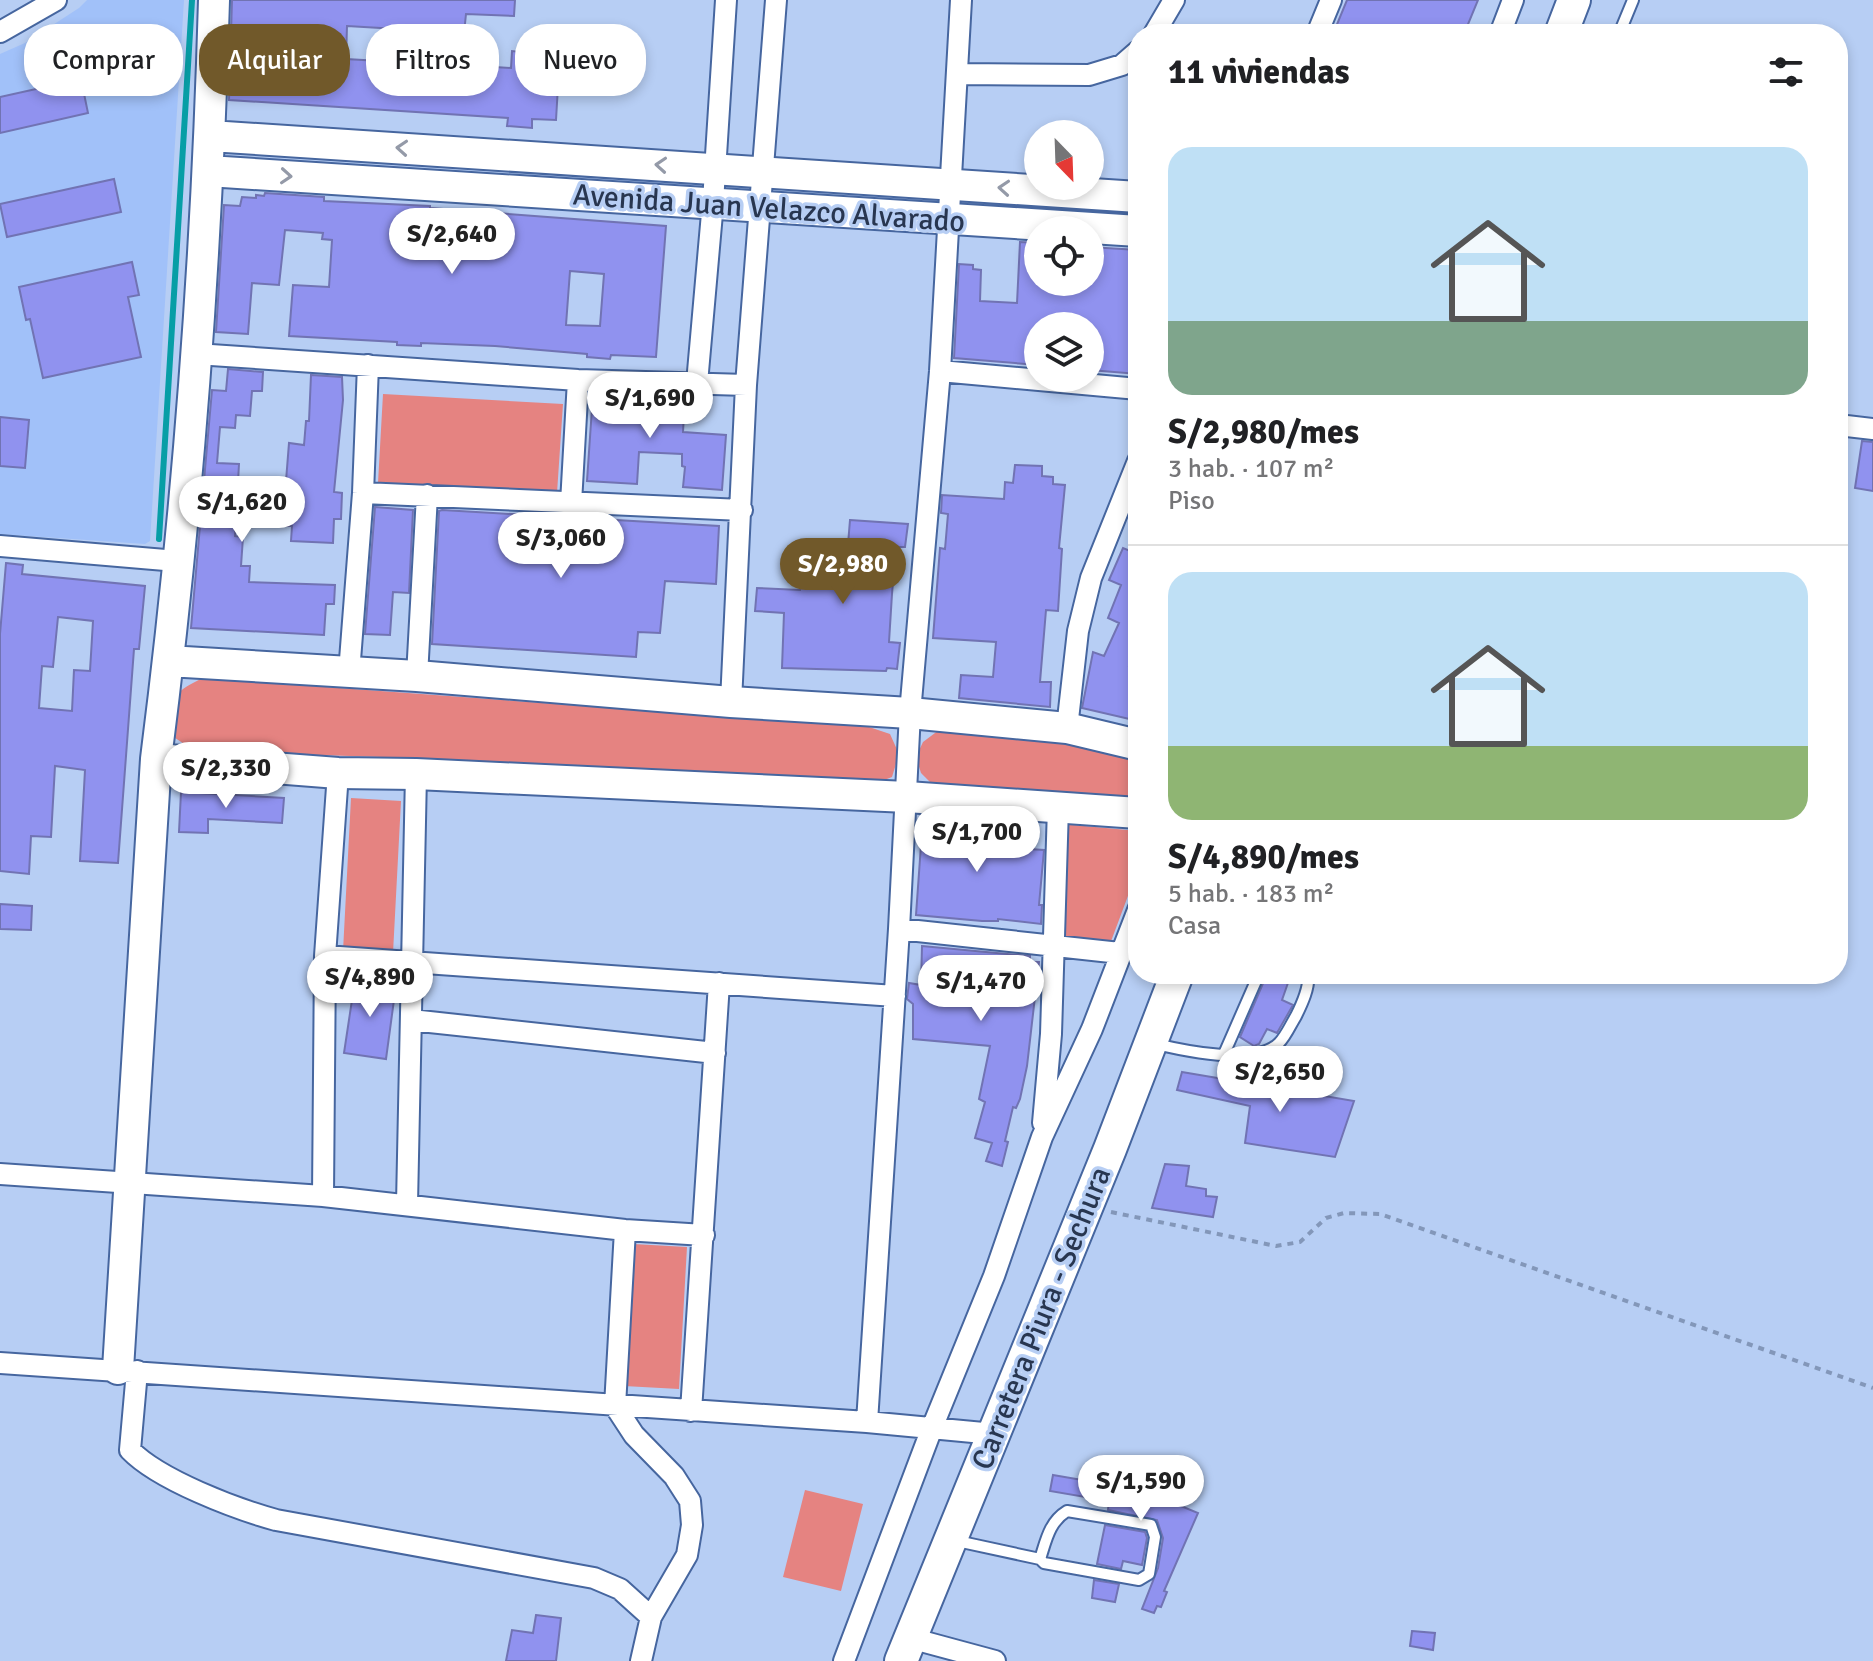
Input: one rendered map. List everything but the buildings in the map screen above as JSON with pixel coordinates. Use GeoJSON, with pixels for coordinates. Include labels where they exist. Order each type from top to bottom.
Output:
{"type":"FeatureCollection","features":[{"type":"Feature","properties":{"kind":"main road"},"geometry":{"type":"LineString","coordinates":[[1565,24],[1574,0]]}},
{"type":"Feature","properties":{"kind":"main road","name":"Carretera Piura - Sechura"},"geometry":{"type":"LineString","coordinates":[[906,1649],[1087,1207],[1173,984]]}},
{"type":"Feature","properties":{"kind":"street"},"geometry":{"type":"LineString","coordinates":[[0,32],[56,0]]}},
{"type":"Feature","properties":{"kind":"street"},"geometry":{"type":"LineString","coordinates":[[214,0],[210,136],[196,354],[156,759],[128,1184],[130,1450],[154,1467],[225,1505],[276,1520],[594,1578],[620,1589],[651,1617]]}},
{"type":"Feature","properties":{"kind":"street"},"geometry":{"type":"LineString","coordinates":[[697,383],[726,0]]}},
{"type":"Feature","properties":{"kind":"street"},"geometry":{"type":"LineString","coordinates":[[731,702],[746,385],[776,0]]}},
{"type":"Feature","properties":{"kind":"street"},"geometry":{"type":"LineString","coordinates":[[867,1422],[910,713],[940,371],[961,0]]}},
{"type":"Feature","properties":{"kind":"street"},"geometry":{"type":"LineString","coordinates":[[1160,24],[1174,0]]}},
{"type":"Feature","properties":{"kind":"street"},"geometry":{"type":"LineString","coordinates":[[1321,24],[1331,0]]}},
{"type":"Feature","properties":{"kind":"street"},"geometry":{"type":"LineString","coordinates":[[1504,24],[1513,0]]}},
{"type":"Feature","properties":{"kind":"street"},"geometry":{"type":"LineString","coordinates":[[958,74],[1089,75],[1122,65],[1128,60]]}},
{"type":"Feature","properties":{"kind":"street","name":"Avenida Juan Velazco Alvarado"},"geometry":{"type":"LineString","coordinates":[[210,136],[1128,196]]}},
{"type":"Feature","properties":{"kind":"street","name":"Avenida Juan Velazco Alvarado"},"geometry":{"type":"LineString","coordinates":[[208,171],[1128,230]]}},
{"type":"Feature","properties":{"kind":"street"},"geometry":{"type":"LineString","coordinates":[[196,354],[578,380],[746,385]]}},
{"type":"Feature","properties":{"kind":"street"},"geometry":{"type":"LineString","coordinates":[[349,673],[363,493],[368,365]]}},
{"type":"Feature","properties":{"kind":"street"},"geometry":{"type":"LineString","coordinates":[[940,371],[1128,388]]}},
{"type":"Feature","properties":{"kind":"street"},"geometry":{"type":"LineString","coordinates":[[571,503],[578,380]]}},
{"type":"Feature","properties":{"kind":"street"},"geometry":{"type":"LineString","coordinates":[[1848,426],[1873,429]]}},
{"type":"Feature","properties":{"kind":"street"},"geometry":{"type":"LineString","coordinates":[[1067,728],[1078,631],[1091,578],[1128,486]]}},
{"type":"Feature","properties":{"kind":"street"},"geometry":{"type":"LineString","coordinates":[[363,493],[742,510]]}},
{"type":"Feature","properties":{"kind":"street"},"geometry":{"type":"LineString","coordinates":[[417,676],[427,495]]}},
{"type":"Feature","properties":{"kind":"street"},"geometry":{"type":"LineString","coordinates":[[0,546],[177,561]]}},
{"type":"Feature","properties":{"kind":"street"},"geometry":{"type":"LineString","coordinates":[[168,661],[417,676],[731,702],[910,713],[1067,728],[1128,743]]}},
{"type":"Feature","properties":{"kind":"street"},"geometry":{"type":"LineString","coordinates":[[156,759],[338,773],[907,797],[1128,812]]}},
{"type":"Feature","properties":{"kind":"street"},"geometry":{"type":"LineString","coordinates":[[323,1196],[325,956],[338,773]]}},
{"type":"Feature","properties":{"kind":"street"},"geometry":{"type":"LineString","coordinates":[[407,1204],[416,774]]}},
{"type":"Feature","properties":{"kind":"street"},"geometry":{"type":"LineString","coordinates":[[1042,1137],[1051,1034],[1058,807]]}},
{"type":"Feature","properties":{"kind":"street"},"geometry":{"type":"LineString","coordinates":[[899,929],[1120,953]]}},
{"type":"Feature","properties":{"kind":"street"},"geometry":{"type":"LineString","coordinates":[[844,1661],[932,1428],[994,1276],[1042,1137],[1092,1029],[1128,934]]}},
{"type":"Feature","properties":{"kind":"street"},"geometry":{"type":"LineString","coordinates":[[325,956],[895,996]]}},
{"type":"Feature","properties":{"kind":"street"},"geometry":{"type":"LineString","coordinates":[[691,1411],[719,983]]}},
{"type":"Feature","properties":{"kind":"street"},"geometry":{"type":"LineString","coordinates":[[411,1020],[715,1053]]}},
{"type":"Feature","properties":{"kind":"street"},"geometry":{"type":"LineString","coordinates":[[0,1174],[323,1196],[625,1230],[704,1235]]}},
{"type":"Feature","properties":{"kind":"street"},"geometry":{"type":"LineString","coordinates":[[625,1230],[615,1406],[634,1435],[674,1476],[690,1501],[692,1525],[687,1555],[651,1617],[641,1661]]}},
{"type":"Feature","properties":{"kind":"street"},"geometry":{"type":"LineString","coordinates":[[0,1363],[867,1422],[994,1434]]}},
{"type":"Feature","properties":{"kind":"street"},"geometry":{"type":"LineString","coordinates":[[906,1649],[995,1661]]}},
{"type":"Feature","properties":{"kind":"lane"},"geometry":{"type":"LineString","coordinates":[[1623,24],[1633,0]]}},
{"type":"Feature","properties":{"kind":"lane"},"geometry":{"type":"LineString","coordinates":[[1224,1054],[1255,984]]}},
{"type":"Feature","properties":{"kind":"lane"},"geometry":{"type":"LineString","coordinates":[[1151,1043],[1208,1056],[1260,1053],[1279,1044],[1298,1011],[1309,984]]}},
{"type":"Feature","properties":{"kind":"lane"},"geometry":{"type":"LineString","coordinates":[[951,1540],[1040,1559],[1044,1563],[1139,1580],[1149,1574],[1155,1537],[1151,1525],[1067,1511],[1049,1528],[1040,1559]]}},
{"type":"Feature","properties":{"kind":"path"},"geometry":{"type":"LineString","coordinates":[[1087,1207],[1276,1246],[1300,1242],[1326,1218],[1344,1213],[1380,1214],[1873,1388]]}},
{"type":"Feature","properties":{"kind":"shaded area"},"geometry":{"type":"Polygon","coordinates":[[[87,0],[184,0],[182,24],[54,24],[87,0]]]}},
{"type":"Feature","properties":{"kind":"shaded area"},"geometry":{"type":"Polygon","coordinates":[[[24,43],[24,96],[178,96],[150,541],[145,544],[0,534],[0,54],[24,43]]]}},
{"type":"Feature","properties":{"kind":"shaded area"},"geometry":{"type":"Polygon","coordinates":[[[383,394],[563,404],[557,493],[378,483],[383,394]]]}},
{"type":"Feature","properties":{"kind":"shaded area"},"geometry":{"type":"Polygon","coordinates":[[[203,678],[869,727],[890,734],[899,754],[892,777],[874,784],[414,758],[195,751],[172,736],[171,714],[178,694],[203,678]]]}},
{"type":"Feature","properties":{"kind":"shaded area"},"geometry":{"type":"Polygon","coordinates":[[[939,730],[1128,751],[1128,797],[932,784],[921,773],[916,757],[923,742],[939,730]]]}},
{"type":"Feature","properties":{"kind":"shaded area"},"geometry":{"type":"Polygon","coordinates":[[[351,798],[401,801],[393,953],[343,951],[351,798]]]}},
{"type":"Feature","properties":{"kind":"shaded area"},"geometry":{"type":"Polygon","coordinates":[[[1063,824],[1128,830],[1128,896],[1110,944],[1058,938],[1063,824]]]}},
{"type":"Feature","properties":{"kind":"shaded area"},"geometry":{"type":"Polygon","coordinates":[[[633,1244],[687,1247],[679,1389],[624,1386],[633,1244]]]}},
{"type":"Feature","properties":{"kind":"shaded area"},"geometry":{"type":"Polygon","coordinates":[[[805,1490],[863,1504],[841,1591],[783,1577],[805,1490]]]}},
{"type":"Feature","properties":{"kind":"waterway"},"geometry":{"type":"LineString","coordinates":[[159,539],[192,0]]}}]}
